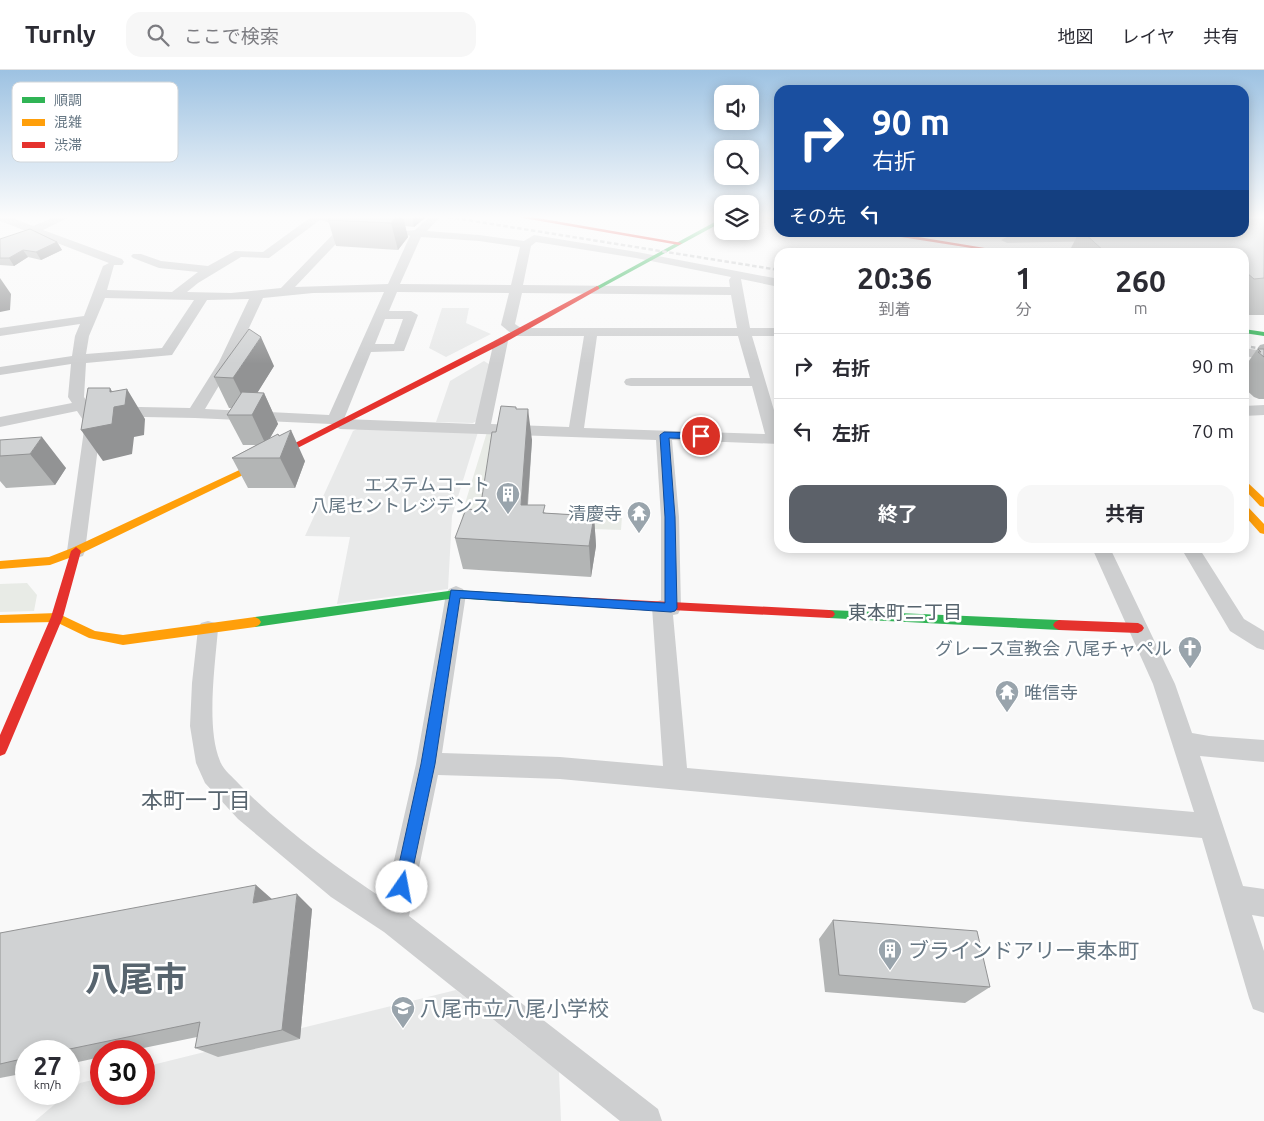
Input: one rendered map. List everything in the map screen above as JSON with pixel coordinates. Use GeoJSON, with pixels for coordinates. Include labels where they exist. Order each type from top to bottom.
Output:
{"type":"FeatureCollection","features":[{"type":"Feature","properties":{"kind":"street"},"geometry":{"type":"LineString","coordinates":[[0,750],[57,618],[76,551],[93,423],[82,409],[76,397],[79,359],[82,336],[113,266]]}},
{"type":"Feature","properties":{"kind":"street"},"geometry":{"type":"LineString","coordinates":[[176,266],[210,270]]}},
{"type":"Feature","properties":{"kind":"street"},"geometry":{"type":"LineString","coordinates":[[174,297],[194,280],[217,266]]}},
{"type":"Feature","properties":{"kind":"street"},"geometry":{"type":"LineString","coordinates":[[286,291],[307,266]]}},
{"type":"Feature","properties":{"kind":"street"},"geometry":{"type":"LineString","coordinates":[[338,422],[366,348],[402,266]]}},
{"type":"Feature","properties":{"kind":"street"},"geometry":{"type":"LineString","coordinates":[[521,266],[508,324],[518,332],[774,332]]}},
{"type":"Feature","properties":{"kind":"street"},"geometry":{"type":"LineString","coordinates":[[0,565],[50,561],[76,551],[501,341],[639,266]]}},
{"type":"Feature","properties":{"kind":"street"},"geometry":{"type":"LineString","coordinates":[[686,266],[774,282]]}},
{"type":"Feature","properties":{"kind":"street"},"geometry":{"type":"LineString","coordinates":[[734,276],[744,332],[774,433]]}},
{"type":"Feature","properties":{"kind":"street"},"geometry":{"type":"LineString","coordinates":[[100,294],[203,297],[286,291],[392,288],[737,291]]}},
{"type":"Feature","properties":{"kind":"street"},"geometry":{"type":"LineString","coordinates":[[195,414],[226,362],[258,294]]}},
{"type":"Feature","properties":{"kind":"street"},"geometry":{"type":"LineString","coordinates":[[0,371],[79,359],[167,352],[180,328],[203,297]]}},
{"type":"Feature","properties":{"kind":"street"},"geometry":{"type":"LineString","coordinates":[[366,348],[399,348],[411,315],[380,315]]}},
{"type":"Feature","properties":{"kind":"street"},"geometry":{"type":"LineString","coordinates":[[0,332],[89,319]]}},
{"type":"Feature","properties":{"kind":"street"},"geometry":{"type":"LineString","coordinates":[[576,431],[591,332]]}},
{"type":"Feature","properties":{"kind":"street"},"geometry":{"type":"LineString","coordinates":[[1249,332],[1264,334]]}},
{"type":"Feature","properties":{"kind":"street"},"geometry":{"type":"LineString","coordinates":[[482,428],[501,341]]}},
{"type":"Feature","properties":{"kind":"street"},"geometry":{"type":"LineString","coordinates":[[1249,353],[1264,355]]}},
{"type":"Feature","properties":{"kind":"street"},"geometry":{"type":"LineString","coordinates":[[632,382],[758,382]]}},
{"type":"Feature","properties":{"kind":"street"},"geometry":{"type":"LineString","coordinates":[[0,422],[82,409],[338,422],[774,439]]}},
{"type":"Feature","properties":{"kind":"street"},"geometry":{"type":"LineString","coordinates":[[1249,411],[1264,410]]}},
{"type":"Feature","properties":{"kind":"street"},"geometry":{"type":"LineString","coordinates":[[664,435],[670,517],[667,607],[676,778]]}},
{"type":"Feature","properties":{"kind":"street"},"geometry":{"type":"LineString","coordinates":[[1249,489],[1264,504]]}},
{"type":"Feature","properties":{"kind":"street"},"geometry":{"type":"LineString","coordinates":[[1249,514],[1264,530]]}},
{"type":"Feature","properties":{"kind":"street"},"geometry":{"type":"LineString","coordinates":[[1103,553],[1164,684],[1211,826],[1264,998]]}},
{"type":"Feature","properties":{"kind":"street"},"geometry":{"type":"LineString","coordinates":[[1193,553],[1236,625],[1264,642]]}},
{"type":"Feature","properties":{"kind":"street"},"geometry":{"type":"LineString","coordinates":[[394,922],[428,764],[456,594]]}},
{"type":"Feature","properties":{"kind":"street"},"geometry":{"type":"LineString","coordinates":[[0,619],[57,618],[93,635],[123,640],[456,594],[667,607],[1138,628]]}},
{"type":"Feature","properties":{"kind":"street"},"geometry":{"type":"LineString","coordinates":[[208,628],[201,730],[209,769],[247,810],[290,846],[341,887],[394,922],[646,1121]]}},
{"type":"Feature","properties":{"kind":"street"},"geometry":{"type":"LineString","coordinates":[[1184,742],[1209,747],[1264,751]]}},
{"type":"Feature","properties":{"kind":"street"},"geometry":{"type":"LineString","coordinates":[[428,764],[560,768],[1211,826]]}},
{"type":"Feature","properties":{"kind":"street"},"geometry":{"type":"LineString","coordinates":[[1232,898],[1264,904]]}},
{"type":"Feature","properties":{"kind":"shaded area"},"geometry":{"type":"Polygon","coordinates":[[[442,308],[469,308],[466,323],[491,334],[446,357],[429,348],[442,308]]]}},
{"type":"Feature","properties":{"kind":"shaded area"},"geometry":{"type":"Polygon","coordinates":[[[484,361],[492,366],[480,419],[473,423],[436,422],[450,381],[484,361]]]}},
{"type":"Feature","properties":{"kind":"shaded area"},"geometry":{"type":"Polygon","coordinates":[[[363,426],[478,432],[452,516],[448,589],[337,604],[350,537],[305,536],[353,431],[363,426]]]}},
{"type":"Feature","properties":{"kind":"shaded area"},"geometry":{"type":"Polygon","coordinates":[[[487,432],[505,433],[471,531],[460,531],[463,510],[487,432]]]}},
{"type":"Feature","properties":{"kind":"shaded area"},"geometry":{"type":"Polygon","coordinates":[[[595,516],[622,516],[621,530],[593,529],[595,516]]]}},
{"type":"Feature","properties":{"kind":"shaded area"},"geometry":{"type":"Polygon","coordinates":[[[27,583],[37,595],[34,611],[0,612],[0,584],[27,583]]]}},
{"type":"Feature","properties":{"kind":"shaded area","name":"八尾市立八尾小学校"},"geometry":{"type":"Polygon","coordinates":[[[456,990],[559,1072],[561,1121],[35,1121],[54,1105],[80,1105],[80,1083],[90,1081],[90,1105],[155,1105],[155,1064],[456,990]]]}},
{"type":"Feature","properties":{"kind":"building"},"geometry":{"type":"Polygon","coordinates":[[[1249,266],[1264,266],[1264,278],[1254,279],[1249,275],[1249,266]]]}},
{"type":"Feature","properties":{"kind":"building"},"geometry":{"type":"Polygon","coordinates":[[[249,329],[261,337],[233,378],[214,377],[249,329]]]}},
{"type":"Feature","properties":{"kind":"building"},"geometry":{"type":"Polygon","coordinates":[[[1258,349],[1264,349],[1264,357],[1258,352],[1261,352],[1258,349]]]}},
{"type":"Feature","properties":{"kind":"building"},"geometry":{"type":"Polygon","coordinates":[[[88,388],[110,388],[110,392],[127,389],[125,405],[114,407],[112,424],[81,430],[88,388]]]}},
{"type":"Feature","properties":{"kind":"building"},"geometry":{"type":"Polygon","coordinates":[[[242,392],[264,393],[252,415],[227,415],[242,392]]]}},
{"type":"Feature","properties":{"kind":"building"},"geometry":{"type":"Polygon","coordinates":[[[501,406],[528,409],[521,505],[545,505],[543,513],[594,516],[589,546],[455,538],[466,509],[480,510],[492,432],[496,432],[501,406]]]}},
{"type":"Feature","properties":{"kind":"building"},"geometry":{"type":"Polygon","coordinates":[[[291,430],[280,458],[232,458],[278,434],[279,436],[291,430]]]}},
{"type":"Feature","properties":{"kind":"building"},"geometry":{"type":"Polygon","coordinates":[[[42,437],[30,454],[0,456],[0,440],[42,437]]]}},
{"type":"Feature","properties":{"kind":"building"},"geometry":{"type":"Polygon","coordinates":[[[256,885],[253,903],[297,894],[282,1030],[195,1048],[200,1022],[113,1040],[90,1040],[90,1045],[80,1047],[80,1040],[15,1040],[15,1061],[0,1064],[0,933],[256,885]]]}},
{"type":"Feature","properties":{"kind":"building"},"geometry":{"type":"Polygon","coordinates":[[[833,920],[977,931],[990,987],[839,975],[833,920]]]}},
{"type":"Feature","properties":{"kind":"railway"},"geometry":{"type":"LineString","coordinates":[[754,266],[774,269]]}},
{"type":"Feature","properties":{"kind":"railway"},"geometry":{"type":"LineString","coordinates":[[1249,347],[1264,349]]}},
{"type":"Feature","properties":{"kind":"traffic: fast"},"geometry":{"type":"LineString","coordinates":[[597,288],[637,266]]}},
{"type":"Feature","properties":{"kind":"traffic: fast"},"geometry":{"type":"LineString","coordinates":[[1249,332],[1264,334]]}},
{"type":"Feature","properties":{"kind":"traffic: fast"},"geometry":{"type":"LineString","coordinates":[[255,622],[456,594],[514,598]]}},
{"type":"Feature","properties":{"kind":"traffic: fast"},"geometry":{"type":"LineString","coordinates":[[829,614],[1059,625]]}},
{"type":"Feature","properties":{"kind":"traffic: slow"},"geometry":{"type":"LineString","coordinates":[[0,565],[50,561],[76,551],[265,461]]}},
{"type":"Feature","properties":{"kind":"traffic: slow"},"geometry":{"type":"LineString","coordinates":[[1249,489],[1264,504]]}},
{"type":"Feature","properties":{"kind":"traffic: slow"},"geometry":{"type":"LineString","coordinates":[[1249,514],[1264,530]]}},
{"type":"Feature","properties":{"kind":"traffic: slow"},"geometry":{"type":"LineString","coordinates":[[0,619],[57,617],[93,635],[123,640],[255,622]]}},
{"type":"Feature","properties":{"kind":"traffic: jam"},"geometry":{"type":"LineString","coordinates":[[265,461],[501,341],[597,288]]}},
{"type":"Feature","properties":{"kind":"traffic: jam"},"geometry":{"type":"LineString","coordinates":[[0,750],[57,617],[76,551]]}},
{"type":"Feature","properties":{"kind":"traffic: jam"},"geometry":{"type":"LineString","coordinates":[[514,598],[829,614]]}},
{"type":"Feature","properties":{"kind":"traffic: jam"},"geometry":{"type":"LineString","coordinates":[[1059,625],[1138,628]]}},
{"type":"Feature","properties":{"kind":"place","name":"エステムコート 八尾セントレジデンス"},"geometry":{"type":"Point","coordinates":[508,515]}},
{"type":"Feature","properties":{"kind":"place","name":"清慶寺"},"geometry":{"type":"Point","coordinates":[639,534]}},
{"type":"Feature","properties":{"kind":"place","name":"グレース宣教会 八尾チャペル"},"geometry":{"type":"Point","coordinates":[1190,669]}},
{"type":"Feature","properties":{"kind":"place","name":"唯信寺"},"geometry":{"type":"Point","coordinates":[1007,713]}},
{"type":"Feature","properties":{"kind":"place","name":"ブラインドアリー東本町"},"geometry":{"type":"Point","coordinates":[890,971]}},
{"type":"Feature","properties":{"kind":"place","name":"八尾市立八尾小学校"},"geometry":{"type":"Point","coordinates":[403,1029]}},
{"type":"Feature","properties":{"kind":"district","name":"東本町二丁目"},"geometry":{"type":"Point","coordinates":[905,612]}},
{"type":"Feature","properties":{"kind":"district","name":"本町一丁目"},"geometry":{"type":"Point","coordinates":[196,799]}},
{"type":"Feature","properties":{"kind":"district","name":"八尾市"},"geometry":{"type":"Point","coordinates":[136,978]}},
{"type":"Feature","properties":{"kind":"route"},"geometry":{"type":"LineString","coordinates":[[402,887],[428,764],[456,594],[671,608],[670,517],[664,435],[701,436]]}}]}
